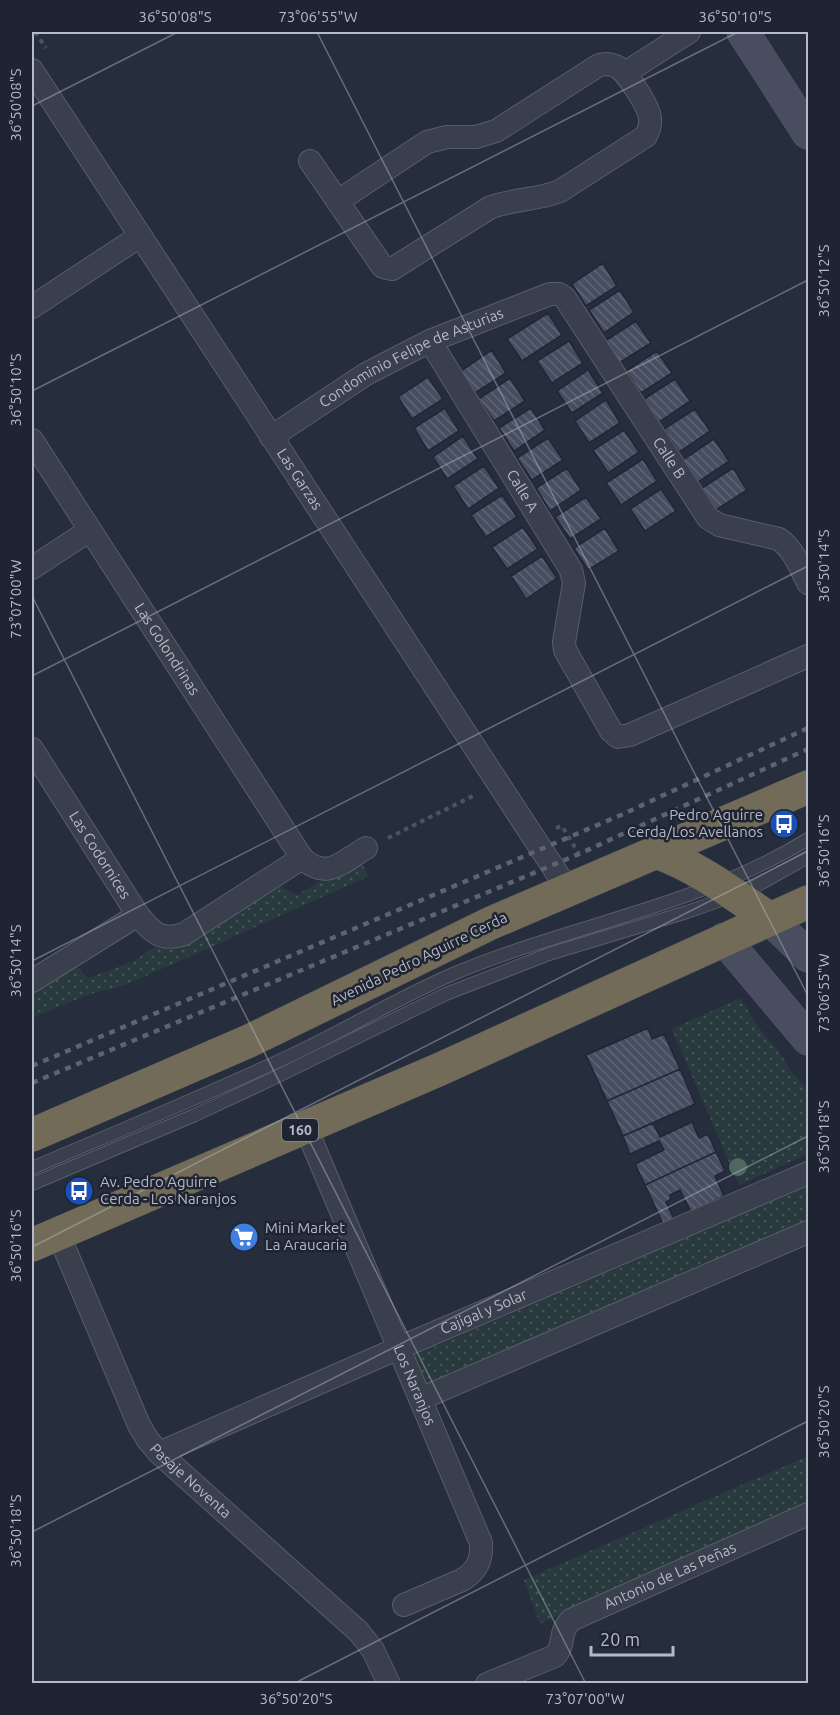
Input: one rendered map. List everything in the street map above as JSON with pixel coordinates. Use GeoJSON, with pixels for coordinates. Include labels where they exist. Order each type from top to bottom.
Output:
{"type":"FeatureCollection","features":[{"type":"Feature","properties":{"kind":"highway","name":"Avenida Pedro Aguirre Cerda"},"geometry":{"type":"LineString","coordinates":[[32,1135],[241,1045],[491,923],[808,787]]}},
{"type":"Feature","properties":{"kind":"highway"},"geometry":{"type":"LineString","coordinates":[[657,852],[675,858],[727,889],[770,919]]}},
{"type":"Feature","properties":{"kind":"highway","name":"160"},"geometry":{"type":"LineString","coordinates":[[45,1239],[460,1061],[808,902]]}},
{"type":"Feature","properties":{"kind":"street"},"geometry":{"type":"LineString","coordinates":[[625,73],[689,32]]}},
{"type":"Feature","properties":{"kind":"street"},"geometry":{"type":"LineString","coordinates":[[743,32],[808,133]]}},
{"type":"Feature","properties":{"kind":"street"},"geometry":{"type":"LineString","coordinates":[[310,161],[380,263],[387,269],[392,269],[491,207],[508,202],[546,197],[560,191],[646,136],[650,128],[650,115],[625,73],[613,65],[599,65],[496,131],[476,137],[447,137],[427,142],[338,201]]}},
{"type":"Feature","properties":{"kind":"street","name":"Las Garzas"},"geometry":{"type":"LineString","coordinates":[[32,70],[568,890]]}},
{"type":"Feature","properties":{"kind":"street"},"geometry":{"type":"LineString","coordinates":[[32,307],[140,236]]}},
{"type":"Feature","properties":{"kind":"street","name":"Condominio Felipe de Asturias"},"geometry":{"type":"LineString","coordinates":[[271,437],[366,374],[430,341],[550,294],[559,294]]}},
{"type":"Feature","properties":{"kind":"street","name":"Calle B"},"geometry":{"type":"LineString","coordinates":[[559,294],[565,298],[708,518],[718,525],[779,539],[793,553],[808,583]]}},
{"type":"Feature","properties":{"kind":"street","name":"Calle A"},"geometry":{"type":"LineString","coordinates":[[430,341],[571,570],[574,583],[564,642],[565,650],[611,731],[618,737],[630,735],[808,656]]}},
{"type":"Feature","properties":{"kind":"street","name":"Las Golondrinas"},"geometry":{"type":"LineString","coordinates":[[32,440],[303,858]]}},
{"type":"Feature","properties":{"kind":"street"},"geometry":{"type":"LineString","coordinates":[[32,568],[90,530]]}},
{"type":"Feature","properties":{"kind":"street","name":"Las Codornices"},"geometry":{"type":"LineString","coordinates":[[32,749],[138,915],[154,932],[163,937],[173,938],[184,934],[303,858]]}},
{"type":"Feature","properties":{"kind":"street"},"geometry":{"type":"LineString","coordinates":[[303,858],[318,869],[328,870],[366,848]]}},
{"type":"Feature","properties":{"kind":"street"},"geometry":{"type":"LineString","coordinates":[[32,981],[138,915]]}},
{"type":"Feature","properties":{"kind":"street"},"geometry":{"type":"LineString","coordinates":[[770,919],[808,956]]}},
{"type":"Feature","properties":{"kind":"street"},"geometry":{"type":"LineString","coordinates":[[724,939],[808,1039]]}},
{"type":"Feature","properties":{"kind":"street","name":"Los Naranjos"},"geometry":{"type":"LineString","coordinates":[[306,1128],[481,1543],[479,1563],[469,1576],[404,1605]]}},
{"type":"Feature","properties":{"kind":"street","name":"Cajigal y Solar"},"geometry":{"type":"LineString","coordinates":[[159,1453],[808,1173]]}},
{"type":"Feature","properties":{"kind":"street"},"geometry":{"type":"LineString","coordinates":[[420,1399],[808,1232]]}},
{"type":"Feature","properties":{"kind":"street","name":"Pasaje Noventa"},"geometry":{"type":"LineString","coordinates":[[45,1239],[148,1440],[159,1453],[359,1632],[373,1650],[389,1683]]}},
{"type":"Feature","properties":{"kind":"street","name":"Antonio de Las Peñas"},"geometry":{"type":"LineString","coordinates":[[487,1683],[555,1656],[561,1649],[565,1627],[571,1620],[808,1514]]}},
{"type":"Feature","properties":{"kind":"lane"},"geometry":{"type":"LineString","coordinates":[[32,1184],[195,1115],[446,994],[549,954],[675,915],[727,889],[743,874],[792,849],[808,838]]}},
{"type":"Feature","properties":{"kind":"lane"},"geometry":{"type":"LineString","coordinates":[[32,1168],[247,1076],[452,975],[543,940],[662,904],[727,889],[756,886],[808,857]]}},
{"type":"Feature","properties":{"kind":"path"},"geometry":{"type":"LineString","coordinates":[[366,848],[473,796]]}},
{"type":"Feature","properties":{"kind":"shaded area"},"geometry":{"type":"Polygon","coordinates":[[[358,858],[369,876],[128,984],[87,995],[32,1018],[32,974],[70,958],[88,978],[132,962],[263,877],[297,895],[358,858]]]}},
{"type":"Feature","properties":{"kind":"shaded area"},"geometry":{"type":"Polygon","coordinates":[[[740,998],[793,1074],[808,1089],[808,1154],[739,1185],[672,1029],[740,998]]]}},
{"type":"Feature","properties":{"kind":"shaded area"},"geometry":{"type":"Polygon","coordinates":[[[808,1186],[808,1220],[424,1389],[411,1357],[808,1186]]]}},
{"type":"Feature","properties":{"kind":"shaded area"},"geometry":{"type":"Polygon","coordinates":[[[808,1456],[808,1503],[540,1624],[524,1580],[808,1456]]]}},
{"type":"Feature","properties":{"kind":"building"},"geometry":{"type":"Polygon","coordinates":[[[603,263],[617,286],[586,306],[572,284],[603,263]]]}},
{"type":"Feature","properties":{"kind":"building"},"geometry":{"type":"Polygon","coordinates":[[[620,290],[634,312],[604,333],[589,310],[620,290]]]}},
{"type":"Feature","properties":{"kind":"building"},"geometry":{"type":"Polygon","coordinates":[[[548,313],[562,335],[522,361],[507,339],[548,313]]]}},
{"type":"Feature","properties":{"kind":"building"},"geometry":{"type":"Polygon","coordinates":[[[636,321],[651,343],[619,363],[605,341],[636,321]]]}},
{"type":"Feature","properties":{"kind":"building"},"geometry":{"type":"Polygon","coordinates":[[[569,341],[583,363],[552,383],[537,361],[569,341]]]}},
{"type":"Feature","properties":{"kind":"building"},"geometry":{"type":"Polygon","coordinates":[[[492,350],[506,373],[475,393],[461,371],[492,350]]]}},
{"type":"Feature","properties":{"kind":"building"},"geometry":{"type":"Polygon","coordinates":[[[657,351],[672,373],[641,393],[626,371],[657,351]]]}},
{"type":"Feature","properties":{"kind":"building"},"geometry":{"type":"Polygon","coordinates":[[[588,370],[603,393],[572,413],[557,391],[588,370]]]}},
{"type":"Feature","properties":{"kind":"building"},"geometry":{"type":"Polygon","coordinates":[[[428,377],[443,399],[412,419],[398,397],[428,377]]]}},
{"type":"Feature","properties":{"kind":"building"},"geometry":{"type":"Polygon","coordinates":[[[510,378],[525,401],[494,421],[479,399],[510,378]]]}},
{"type":"Feature","properties":{"kind":"building"},"geometry":{"type":"Polygon","coordinates":[[[675,379],[690,401],[659,422],[644,399],[675,379]]]}},
{"type":"Feature","properties":{"kind":"building"},"geometry":{"type":"Polygon","coordinates":[[[606,400],[620,423],[589,443],[575,421],[606,400]]]}},
{"type":"Feature","properties":{"kind":"building"},"geometry":{"type":"Polygon","coordinates":[[[445,408],[459,431],[428,451],[414,428],[445,408]]]}},
{"type":"Feature","properties":{"kind":"building"},"geometry":{"type":"Polygon","coordinates":[[[531,408],[545,430],[514,451],[499,428],[531,408]]]}},
{"type":"Feature","properties":{"kind":"building"},"geometry":{"type":"Polygon","coordinates":[[[695,409],[710,431],[679,452],[664,429],[695,409]]]}},
{"type":"Feature","properties":{"kind":"building"},"geometry":{"type":"Polygon","coordinates":[[[624,430],[639,452],[608,473],[593,450],[624,430]]]}},
{"type":"Feature","properties":{"kind":"building"},"geometry":{"type":"Polygon","coordinates":[[[463,436],[478,459],[447,479],[433,457],[463,436]]]}},
{"type":"Feature","properties":{"kind":"building"},"geometry":{"type":"Polygon","coordinates":[[[548,438],[563,460],[532,480],[517,458],[548,438]]]}},
{"type":"Feature","properties":{"kind":"building"},"geometry":{"type":"Polygon","coordinates":[[[714,439],[729,461],[698,482],[683,460],[714,439]]]}},
{"type":"Feature","properties":{"kind":"building"},"geometry":{"type":"Polygon","coordinates":[[[643,459],[657,481],[621,505],[606,483],[643,459]]]}},
{"type":"Feature","properties":{"kind":"building"},"geometry":{"type":"Polygon","coordinates":[[[484,466],[499,488],[468,509],[453,486],[484,466]]]}},
{"type":"Feature","properties":{"kind":"building"},"geometry":{"type":"Polygon","coordinates":[[[567,468],[581,490],[550,511],[536,488],[567,468]]]}},
{"type":"Feature","properties":{"kind":"building"},"geometry":{"type":"Polygon","coordinates":[[[733,468],[747,490],[716,510],[702,488],[733,468]]]}},
{"type":"Feature","properties":{"kind":"building"},"geometry":{"type":"Polygon","coordinates":[[[661,489],[676,511],[645,531],[630,509],[661,489]]]}},
{"type":"Feature","properties":{"kind":"building"},"geometry":{"type":"Polygon","coordinates":[[[502,495],[517,517],[486,537],[471,515],[502,495]]]}},
{"type":"Feature","properties":{"kind":"building"},"geometry":{"type":"Polygon","coordinates":[[[586,497],[601,519],[570,539],[555,517],[586,497]]]}},
{"type":"Feature","properties":{"kind":"building"},"geometry":{"type":"Polygon","coordinates":[[[523,527],[538,549],[507,569],[492,547],[523,527]]]}},
{"type":"Feature","properties":{"kind":"building"},"geometry":{"type":"Polygon","coordinates":[[[605,528],[619,551],[588,570],[574,548],[605,528]]]}},
{"type":"Feature","properties":{"kind":"building"},"geometry":{"type":"Polygon","coordinates":[[[542,556],[557,578],[526,599],[511,576],[542,556]]]}},
{"type":"Feature","properties":{"kind":"building"},"geometry":{"type":"Polygon","coordinates":[[[648,1028],[652,1039],[664,1034],[680,1069],[607,1101],[586,1055],[648,1028]]]}},
{"type":"Feature","properties":{"kind":"building"},"geometry":{"type":"Polygon","coordinates":[[[680,1069],[695,1104],[623,1136],[607,1101],[680,1069]]]}},
{"type":"Feature","properties":{"kind":"building"},"geometry":{"type":"Polygon","coordinates":[[[692,1122],[699,1138],[708,1134],[716,1152],[645,1185],[635,1164],[664,1150],[659,1141],[630,1154],[623,1136],[653,1123],[660,1137],[692,1122]]]}},
{"type":"Feature","properties":{"kind":"building"},"geometry":{"type":"Polygon","coordinates":[[[716,1152],[725,1171],[715,1176],[724,1196],[691,1212],[680,1190],[670,1195],[671,1199],[666,1202],[675,1221],[664,1226],[645,1185],[716,1152]]]}},
{"type":"Feature","properties":{"kind":"railway"},"geometry":{"type":"LineString","coordinates":[[32,1066],[621,815],[808,728]]}},
{"type":"Feature","properties":{"kind":"railway"},"geometry":{"type":"LineString","coordinates":[[32,1083],[579,854],[808,749]]}},
{"type":"Feature","properties":{"kind":"place","name":"Pedro Aguirre Cerda/Los Avellanos"},"geometry":{"type":"Point","coordinates":[784,824]}},
{"type":"Feature","properties":{"kind":"place","name":"Av. Pedro Aguirre Cerda - Los Naranjos"},"geometry":{"type":"Point","coordinates":[79,1191]}},
{"type":"Feature","properties":{"kind":"place","name":"Mini Market La Araucaria"},"geometry":{"type":"Point","coordinates":[244,1237]}}]}
